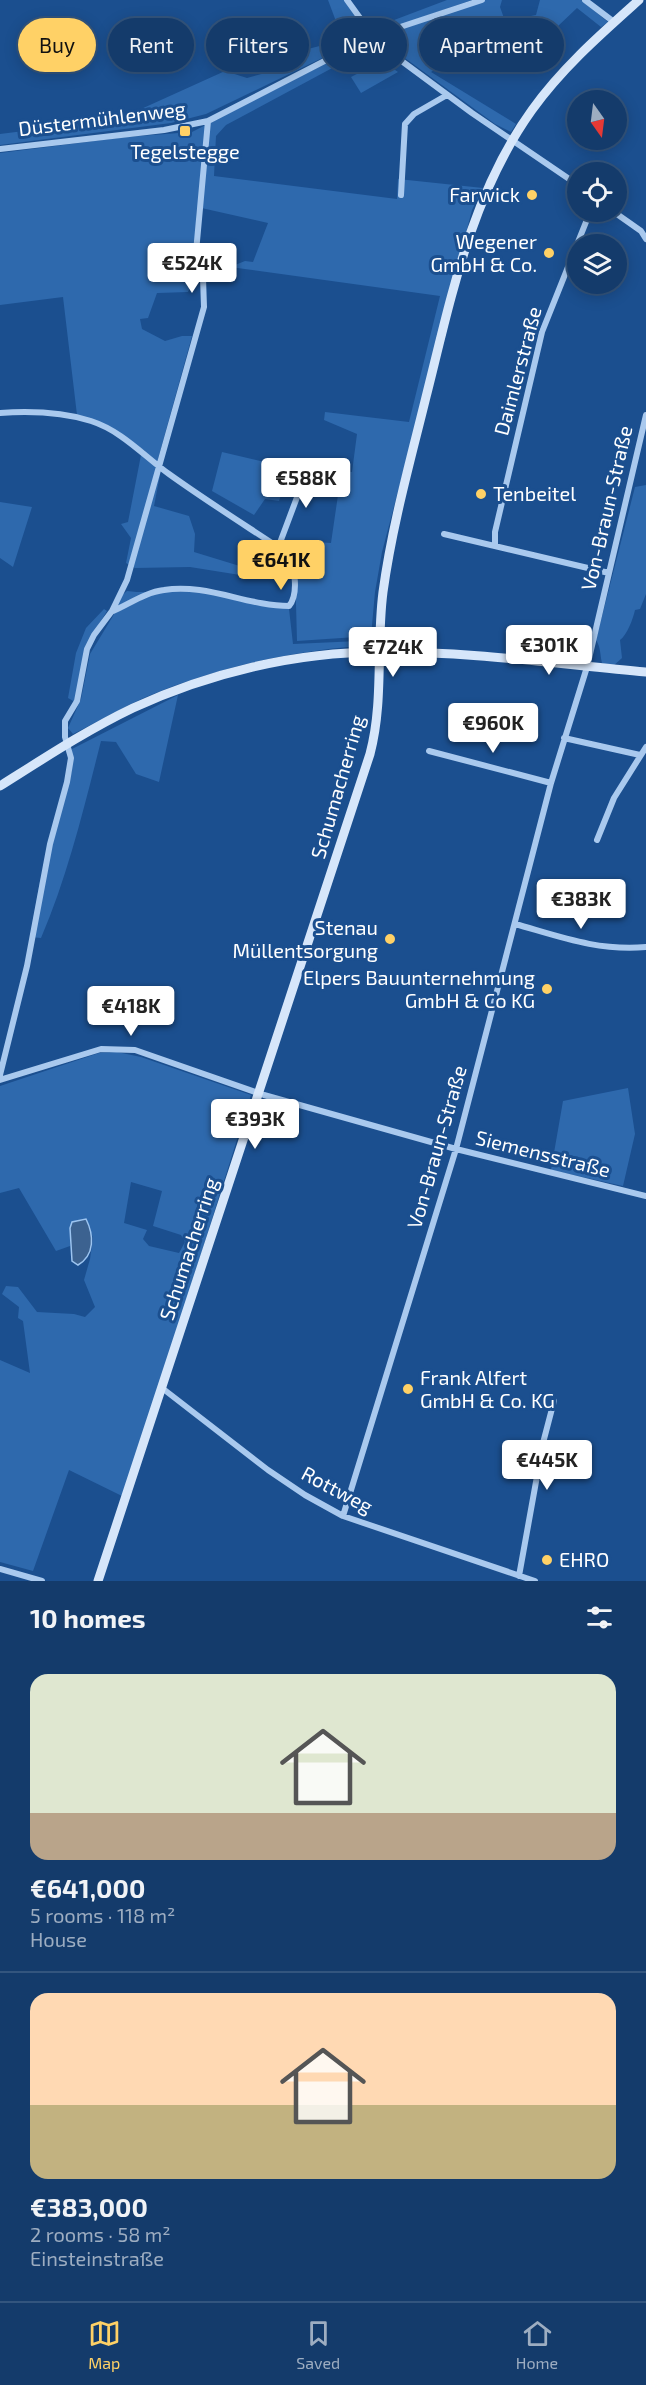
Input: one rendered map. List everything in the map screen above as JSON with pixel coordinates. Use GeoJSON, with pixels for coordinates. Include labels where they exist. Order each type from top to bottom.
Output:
{"type":"FeatureCollection","features":[{"type":"Feature","properties":{"kind":"main road","name":"Schumacherring"},"geometry":{"type":"LineString","coordinates":[[98,1581],[370,754],[378,720],[383,592],[391,546],[456,278],[473,223],[487,189],[532,110],[558,78],[639,0]]}},
{"type":"Feature","properties":{"kind":"main road"},"geometry":{"type":"LineString","coordinates":[[0,786],[67,744],[132,708],[219,676],[290,661],[379,652],[462,655],[646,672]]}},
{"type":"Feature","properties":{"kind":"street"},"geometry":{"type":"LineString","coordinates":[[347,0],[360,18]]}},
{"type":"Feature","properties":{"kind":"street"},"geometry":{"type":"LineString","coordinates":[[407,25],[482,0]]}},
{"type":"Feature","properties":{"kind":"street"},"geometry":{"type":"LineString","coordinates":[[585,0],[614,22]]}},
{"type":"Feature","properties":{"kind":"street"},"geometry":{"type":"LineString","coordinates":[[0,1075],[27,966],[50,844],[67,782],[71,758],[64,724],[77,701],[87,649],[98,628],[112,611],[127,580],[204,307],[203,279],[196,252],[208,121],[321,63]]}},
{"type":"Feature","properties":{"kind":"street"},"geometry":{"type":"LineString","coordinates":[[407,63],[447,95],[567,177]]}},
{"type":"Feature","properties":{"kind":"street"},"geometry":{"type":"LineString","coordinates":[[401,195],[405,124],[414,114],[447,95]]}},
{"type":"Feature","properties":{"kind":"street","name":"Düstermühlenweg"},"geometry":{"type":"LineString","coordinates":[[0,149],[164,130],[208,121]]}},
{"type":"Feature","properties":{"kind":"street"},"geometry":{"type":"LineString","coordinates":[[627,221],[641,231],[646,239]]}},
{"type":"Feature","properties":{"kind":"street","name":"Daimlerstraße"},"geometry":{"type":"LineString","coordinates":[[495,544],[495,532],[542,332],[586,222]]}},
{"type":"Feature","properties":{"kind":"street"},"geometry":{"type":"LineString","coordinates":[[0,413],[40,413],[89,420],[121,436],[159,467],[287,553],[294,571],[293,601],[289,606],[182,589],[153,593],[112,611]]}},
{"type":"Feature","properties":{"kind":"street","name":"Von-Braun-Straße"},"geometry":{"type":"LineString","coordinates":[[343,1516],[456,1149],[551,783],[586,667],[646,415]]}},
{"type":"Feature","properties":{"kind":"street"},"geometry":{"type":"LineString","coordinates":[[278,548],[299,492],[301,463]]}},
{"type":"Feature","properties":{"kind":"street"},"geometry":{"type":"LineString","coordinates":[[444,534],[495,544],[609,573]]}},
{"type":"Feature","properties":{"kind":"street"},"geometry":{"type":"LineString","coordinates":[[564,738],[640,755]]}},
{"type":"Feature","properties":{"kind":"street"},"geometry":{"type":"LineString","coordinates":[[597,840],[614,798],[646,747]]}},
{"type":"Feature","properties":{"kind":"street"},"geometry":{"type":"LineString","coordinates":[[429,751],[551,783]]}},
{"type":"Feature","properties":{"kind":"street"},"geometry":{"type":"LineString","coordinates":[[515,924],[605,948],[646,946]]}},
{"type":"Feature","properties":{"kind":"street","name":"Siemensstraße"},"geometry":{"type":"LineString","coordinates":[[0,1080],[95,1050],[122,1048],[160,1058],[259,1094],[456,1149],[646,1196]]}},
{"type":"Feature","properties":{"kind":"street","name":"Rottweg"},"geometry":{"type":"LineString","coordinates":[[162,1388],[268,1470],[305,1495],[343,1516],[535,1581]]}},
{"type":"Feature","properties":{"kind":"street"},"geometry":{"type":"LineString","coordinates":[[519,1576],[543,1443],[554,1401]]}},
{"type":"Feature","properties":{"kind":"street"},"geometry":{"type":"LineString","coordinates":[[0,1569],[42,1581]]}},
{"type":"Feature","properties":{"kind":"shaded area"},"geometry":{"type":"Polygon","coordinates":[[[328,0],[344,0],[357,18],[335,18],[328,0]]]}},
{"type":"Feature","properties":{"kind":"shaded area"},"geometry":{"type":"Polygon","coordinates":[[[447,0],[472,0],[407,22],[407,18],[399,18],[447,0]]]}},
{"type":"Feature","properties":{"kind":"shaded area"},"geometry":{"type":"Polygon","coordinates":[[[482,0],[502,0],[500,7],[504,18],[432,18],[482,0]]]}},
{"type":"Feature","properties":{"kind":"shaded area"},"geometry":{"type":"Polygon","coordinates":[[[540,0],[581,0],[608,22],[601,27],[577,8],[564,20],[564,18],[520,18],[536,15],[540,0]]]}},
{"type":"Feature","properties":{"kind":"shaded area"},"geometry":{"type":"Polygon","coordinates":[[[419,23],[419,68],[407,60],[407,27],[419,23]]]}},
{"type":"Feature","properties":{"kind":"shaded area"},"geometry":{"type":"Polygon","coordinates":[[[321,46],[321,59],[309,64],[309,49],[321,46]]]}},
{"type":"Feature","properties":{"kind":"shaded area"},"geometry":{"type":"Polygon","coordinates":[[[321,66],[321,72],[325,72],[226,125],[216,136],[214,176],[397,199],[398,179],[483,188],[472,210],[382,552],[371,636],[297,641],[295,567],[290,552],[303,541],[331,543],[338,495],[302,491],[305,466],[352,472],[357,434],[324,420],[325,412],[409,422],[440,296],[230,267],[245,261],[253,262],[268,223],[197,207],[195,245],[197,273],[188,292],[157,293],[148,318],[140,319],[142,329],[165,341],[182,336],[192,336],[158,459],[160,475],[154,506],[189,516],[195,534],[194,552],[243,567],[240,575],[190,567],[135,568],[126,563],[131,538],[121,524],[128,522],[141,455],[145,451],[107,425],[77,415],[63,297],[0,305],[0,153],[126,137],[192,132],[321,66]]]}},
{"type":"Feature","properties":{"kind":"shaded area"},"geometry":{"type":"Polygon","coordinates":[[[223,72],[247,78],[269,72],[293,72],[206,114],[171,123],[0,145],[0,134],[119,119],[223,72]]]}},
{"type":"Feature","properties":{"kind":"shaded area"},"geometry":{"type":"Polygon","coordinates":[[[361,72],[398,72],[361,93],[351,77],[361,72]]]}},
{"type":"Feature","properties":{"kind":"shaded area"},"geometry":{"type":"Polygon","coordinates":[[[424,72],[431,72],[516,124],[511,132],[495,124],[424,72]]]}},
{"type":"Feature","properties":{"kind":"shaded area"},"geometry":{"type":"Polygon","coordinates":[[[222,452],[290,468],[279,501],[265,499],[254,515],[212,491],[222,452]]]}},
{"type":"Feature","properties":{"kind":"shaded area"},"geometry":{"type":"Polygon","coordinates":[[[646,485],[646,594],[640,609],[635,610],[627,631],[620,640],[622,658],[612,667],[602,663],[596,640],[635,487],[646,485]]]}},
{"type":"Feature","properties":{"kind":"shaded area"},"geometry":{"type":"Polygon","coordinates":[[[0,502],[32,507],[13,567],[0,558],[0,502]]]}},
{"type":"Feature","properties":{"kind":"shaded area"},"geometry":{"type":"Polygon","coordinates":[[[254,540],[268,549],[278,549],[288,559],[290,579],[247,565],[254,540]]]}},
{"type":"Feature","properties":{"kind":"shaded area"},"geometry":{"type":"Polygon","coordinates":[[[127,591],[204,593],[289,609],[293,644],[359,641],[359,646],[277,657],[198,678],[146,697],[73,734],[68,728],[81,699],[90,654],[113,616],[120,597],[127,591]]]}},
{"type":"Feature","properties":{"kind":"shaded area"},"geometry":{"type":"Polygon","coordinates":[[[104,609],[107,611],[86,645],[75,702],[68,698],[76,653],[86,628],[104,609]]]}},
{"type":"Feature","properties":{"kind":"shaded area"},"geometry":{"type":"Polygon","coordinates":[[[178,695],[159,782],[136,774],[116,742],[101,741],[75,841],[51,914],[41,938],[30,937],[40,881],[72,770],[72,749],[178,695]]]}},
{"type":"Feature","properties":{"kind":"shaded area"},"geometry":{"type":"Polygon","coordinates":[[[117,1052],[141,1057],[251,1095],[122,1496],[69,1470],[33,1571],[0,1562],[0,1360],[30,1373],[23,1321],[18,1318],[19,1307],[2,1294],[6,1286],[18,1287],[37,1312],[74,1314],[85,1317],[95,1307],[84,1280],[93,1238],[86,1219],[70,1228],[70,1246],[56,1251],[19,1188],[0,1193],[0,1086],[99,1053],[117,1052]],[[131,1182],[124,1223],[147,1230],[143,1239],[149,1246],[179,1253],[185,1242],[181,1235],[153,1226],[162,1191],[131,1182]]]}},
{"type":"Feature","properties":{"kind":"shaded area"},"geometry":{"type":"Polygon","coordinates":[[[628,1088],[635,1134],[623,1186],[551,1170],[563,1101],[628,1088]]]}},
{"type":"Feature","properties":{"kind":"shaded area"},"geometry":{"type":"Polygon","coordinates":[[[86,1219],[91,1232],[90,1250],[84,1261],[78,1265],[72,1261],[70,1228],[72,1222],[86,1219]]]}},
{"type":"Feature","properties":{"kind":"place","name":"Tegelstegge"},"geometry":{"type":"Point","coordinates":[185,131]}},
{"type":"Feature","properties":{"kind":"place","name":"Farwick"},"geometry":{"type":"Point","coordinates":[532,195]}},
{"type":"Feature","properties":{"kind":"place","name":"Wegener GmbH & Co."},"geometry":{"type":"Point","coordinates":[549,253]}},
{"type":"Feature","properties":{"kind":"place","name":"Tenbeitel"},"geometry":{"type":"Point","coordinates":[481,494]}},
{"type":"Feature","properties":{"kind":"place","name":"Stenau Müllentsorgung"},"geometry":{"type":"Point","coordinates":[390,939]}},
{"type":"Feature","properties":{"kind":"place","name":"Elpers Bauunternehmung GmbH & Co KG"},"geometry":{"type":"Point","coordinates":[547,989]}},
{"type":"Feature","properties":{"kind":"place","name":"Frank Alfert GmbH & Co. KG"},"geometry":{"type":"Point","coordinates":[408,1389]}},
{"type":"Feature","properties":{"kind":"place","name":"EHRO"},"geometry":{"type":"Point","coordinates":[547,1560]}}]}
